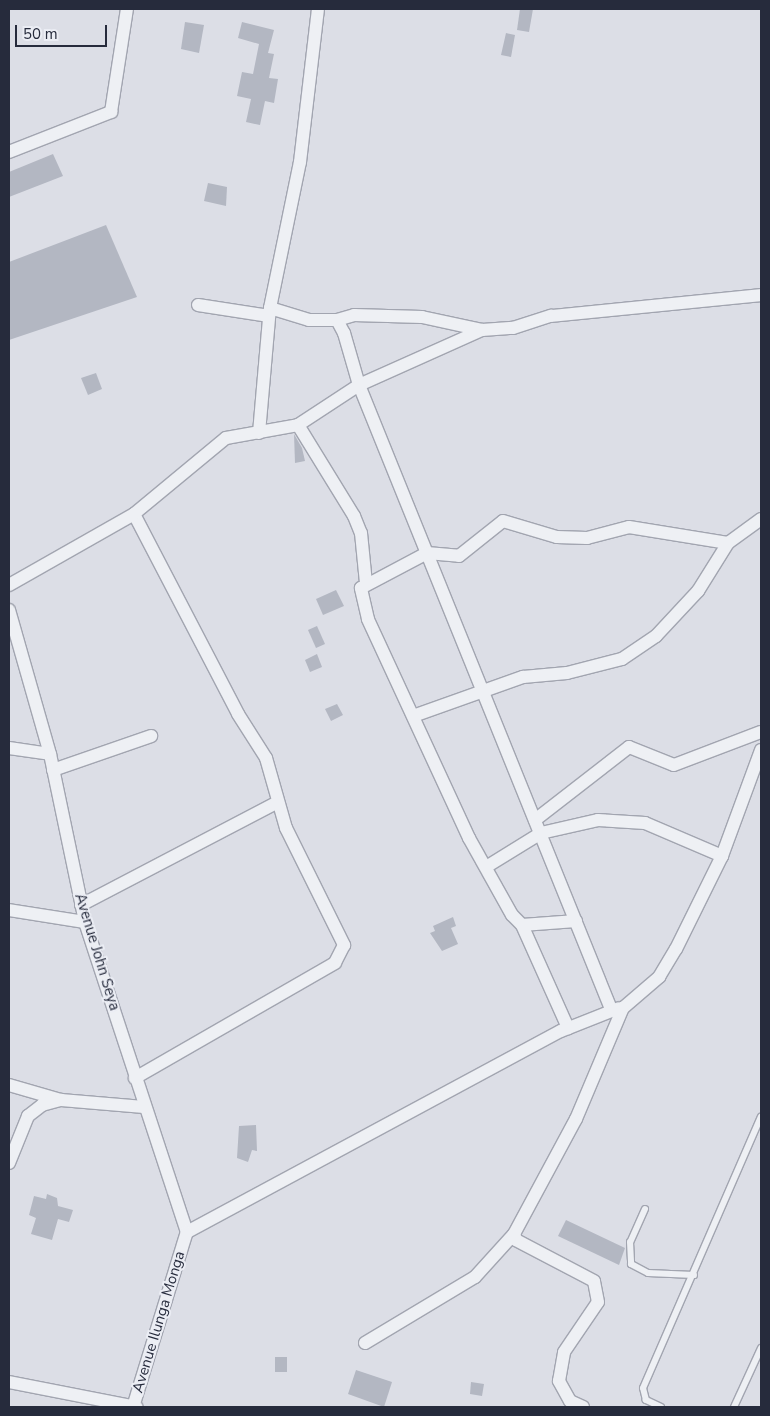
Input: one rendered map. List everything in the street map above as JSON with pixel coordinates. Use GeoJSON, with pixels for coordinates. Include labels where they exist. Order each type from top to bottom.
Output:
{"type":"FeatureCollection","features":[{"type":"Feature","properties":{"kind":"street"},"geometry":{"type":"LineString","coordinates":[[9,152],[111,112],[127,9]]}},
{"type":"Feature","properties":{"kind":"street"},"geometry":{"type":"LineString","coordinates":[[259,432],[269,312],[300,162],[318,9]]}},
{"type":"Feature","properties":{"kind":"street"},"geometry":{"type":"LineString","coordinates":[[198,305],[269,312],[309,320],[337,320],[354,315],[422,317],[482,330],[513,328],[551,316],[761,295]]}},
{"type":"Feature","properties":{"kind":"street"},"geometry":{"type":"LineString","coordinates":[[337,320],[359,386],[535,820],[576,920],[617,1008],[576,1119],[514,1234],[475,1277],[365,1343]]}},
{"type":"Feature","properties":{"kind":"street"},"geometry":{"type":"LineString","coordinates":[[9,585],[134,514],[208,450],[226,438],[298,425],[359,386],[482,330]]}},
{"type":"Feature","properties":{"kind":"street"},"geometry":{"type":"LineString","coordinates":[[298,425],[354,516],[361,533],[366,583],[360,596],[368,619],[416,716],[486,867],[512,915],[522,925],[568,1028]]}},
{"type":"Feature","properties":{"kind":"street"},"geometry":{"type":"LineString","coordinates":[[134,514],[238,714],[266,758],[278,802],[344,945],[342,954],[335,964],[135,1078]]}},
{"type":"Feature","properties":{"kind":"street"},"geometry":{"type":"LineString","coordinates":[[416,716],[484,694],[523,677],[567,673],[622,659],[656,636],[698,591],[728,543],[761,519]]}},
{"type":"Feature","properties":{"kind":"street"},"geometry":{"type":"LineString","coordinates":[[366,583],[427,553],[459,556],[504,521],[557,537],[587,538],[629,526],[728,543]]}},
{"type":"Feature","properties":{"kind":"street","name":"Avenue John Seya"},"geometry":{"type":"LineString","coordinates":[[9,610],[50,754],[84,922],[187,1232]]}},
{"type":"Feature","properties":{"kind":"street"},"geometry":{"type":"LineString","coordinates":[[535,820],[629,747],[674,765],[761,732]]}},
{"type":"Feature","properties":{"kind":"street"},"geometry":{"type":"LineString","coordinates":[[53,770],[151,736]]}},
{"type":"Feature","properties":{"kind":"street"},"geometry":{"type":"LineString","coordinates":[[9,748],[50,754]]}},
{"type":"Feature","properties":{"kind":"street"},"geometry":{"type":"LineString","coordinates":[[187,1232],[568,1028],[617,1008],[659,977],[722,856],[761,750]]}},
{"type":"Feature","properties":{"kind":"street"},"geometry":{"type":"LineString","coordinates":[[81,905],[278,802]]}},
{"type":"Feature","properties":{"kind":"street"},"geometry":{"type":"LineString","coordinates":[[486,867],[541,833],[598,820],[626,819],[645,823],[722,856]]}},
{"type":"Feature","properties":{"kind":"street"},"geometry":{"type":"LineString","coordinates":[[9,910],[84,922]]}},
{"type":"Feature","properties":{"kind":"street"},"geometry":{"type":"LineString","coordinates":[[522,925],[576,920]]}},
{"type":"Feature","properties":{"kind":"street"},"geometry":{"type":"LineString","coordinates":[[9,1085],[61,1100],[144,1107]]}},
{"type":"Feature","properties":{"kind":"street"},"geometry":{"type":"LineString","coordinates":[[9,1164],[28,1116],[42,1105],[61,1100]]}},
{"type":"Feature","properties":{"kind":"street","name":"Avenue Ilunga Monga"},"geometry":{"type":"LineString","coordinates":[[9,1382],[135,1407],[187,1232]]}},
{"type":"Feature","properties":{"kind":"street"},"geometry":{"type":"LineString","coordinates":[[514,1234],[516,1240],[594,1281],[598,1302],[564,1352],[559,1381],[570,1401],[583,1407]]}},
{"type":"Feature","properties":{"kind":"lane"},"geometry":{"type":"LineString","coordinates":[[661,1407],[646,1400],[643,1388],[694,1275],[761,1116]]}},
{"type":"Feature","properties":{"kind":"lane"},"geometry":{"type":"LineString","coordinates":[[645,1210],[630,1242],[631,1264],[648,1273],[694,1275]]}},
{"type":"Feature","properties":{"kind":"lane"},"geometry":{"type":"LineString","coordinates":[[734,1407],[761,1348]]}},
{"type":"Feature","properties":{"kind":"building"},"geometry":{"type":"Polygon","coordinates":[[[520,9],[533,9],[529,32],[517,30],[520,9]]]}},
{"type":"Feature","properties":{"kind":"building"},"geometry":{"type":"Polygon","coordinates":[[[185,22],[204,25],[199,53],[181,49],[185,22]]]}},
{"type":"Feature","properties":{"kind":"building"},"geometry":{"type":"Polygon","coordinates":[[[242,22],[274,30],[268,53],[274,54],[269,78],[278,79],[274,103],[265,101],[260,125],[246,122],[251,99],[237,96],[242,72],[253,74],[259,44],[238,38],[242,22]]]}},
{"type":"Feature","properties":{"kind":"building"},"geometry":{"type":"Polygon","coordinates":[[[506,33],[515,35],[511,57],[501,55],[506,33]]]}},
{"type":"Feature","properties":{"kind":"building"},"geometry":{"type":"Polygon","coordinates":[[[53,154],[63,176],[9,197],[9,172],[53,154]]]}},
{"type":"Feature","properties":{"kind":"building"},"geometry":{"type":"Polygon","coordinates":[[[208,183],[227,187],[226,206],[204,201],[208,183]]]}},
{"type":"Feature","properties":{"kind":"building"},"geometry":{"type":"Polygon","coordinates":[[[106,225],[137,297],[9,340],[9,262],[106,225]]]}},
{"type":"Feature","properties":{"kind":"building"},"geometry":{"type":"Polygon","coordinates":[[[96,373],[102,389],[88,395],[81,378],[96,373]]]}},
{"type":"Feature","properties":{"kind":"building"},"geometry":{"type":"Polygon","coordinates":[[[294,434],[302,448],[305,461],[295,463],[294,434]]]}},
{"type":"Feature","properties":{"kind":"building"},"geometry":{"type":"Polygon","coordinates":[[[336,590],[344,606],[323,615],[316,599],[336,590]]]}},
{"type":"Feature","properties":{"kind":"building"},"geometry":{"type":"Polygon","coordinates":[[[317,626],[325,644],[316,648],[308,630],[317,626]]]}},
{"type":"Feature","properties":{"kind":"building"},"geometry":{"type":"Polygon","coordinates":[[[317,654],[322,667],[310,672],[305,660],[317,654]]]}},
{"type":"Feature","properties":{"kind":"building"},"geometry":{"type":"Polygon","coordinates":[[[337,704],[343,715],[331,721],[325,709],[337,704]]]}},
{"type":"Feature","properties":{"kind":"building"},"geometry":{"type":"Polygon","coordinates":[[[453,917],[456,926],[451,928],[458,944],[442,951],[430,933],[435,931],[433,926],[453,917]]]}},
{"type":"Feature","properties":{"kind":"building"},"geometry":{"type":"Polygon","coordinates":[[[256,1125],[257,1151],[252,1150],[248,1162],[237,1158],[239,1126],[256,1125]]]}},
{"type":"Feature","properties":{"kind":"building"},"geometry":{"type":"Polygon","coordinates":[[[47,1194],[57,1198],[58,1206],[73,1210],[69,1222],[58,1219],[52,1240],[31,1234],[36,1218],[29,1215],[34,1196],[46,1199],[47,1194]]]}},
{"type":"Feature","properties":{"kind":"building"},"geometry":{"type":"Polygon","coordinates":[[[566,1220],[625,1248],[619,1265],[558,1236],[566,1220]]]}},
{"type":"Feature","properties":{"kind":"building"},"geometry":{"type":"Polygon","coordinates":[[[275,1357],[287,1357],[287,1372],[275,1372],[275,1357]]]}},
{"type":"Feature","properties":{"kind":"building"},"geometry":{"type":"Polygon","coordinates":[[[356,1370],[392,1382],[384,1407],[348,1394],[356,1370]]]}},
{"type":"Feature","properties":{"kind":"building"},"geometry":{"type":"Polygon","coordinates":[[[471,1382],[484,1384],[482,1396],[470,1394],[471,1382]]]}}]}
